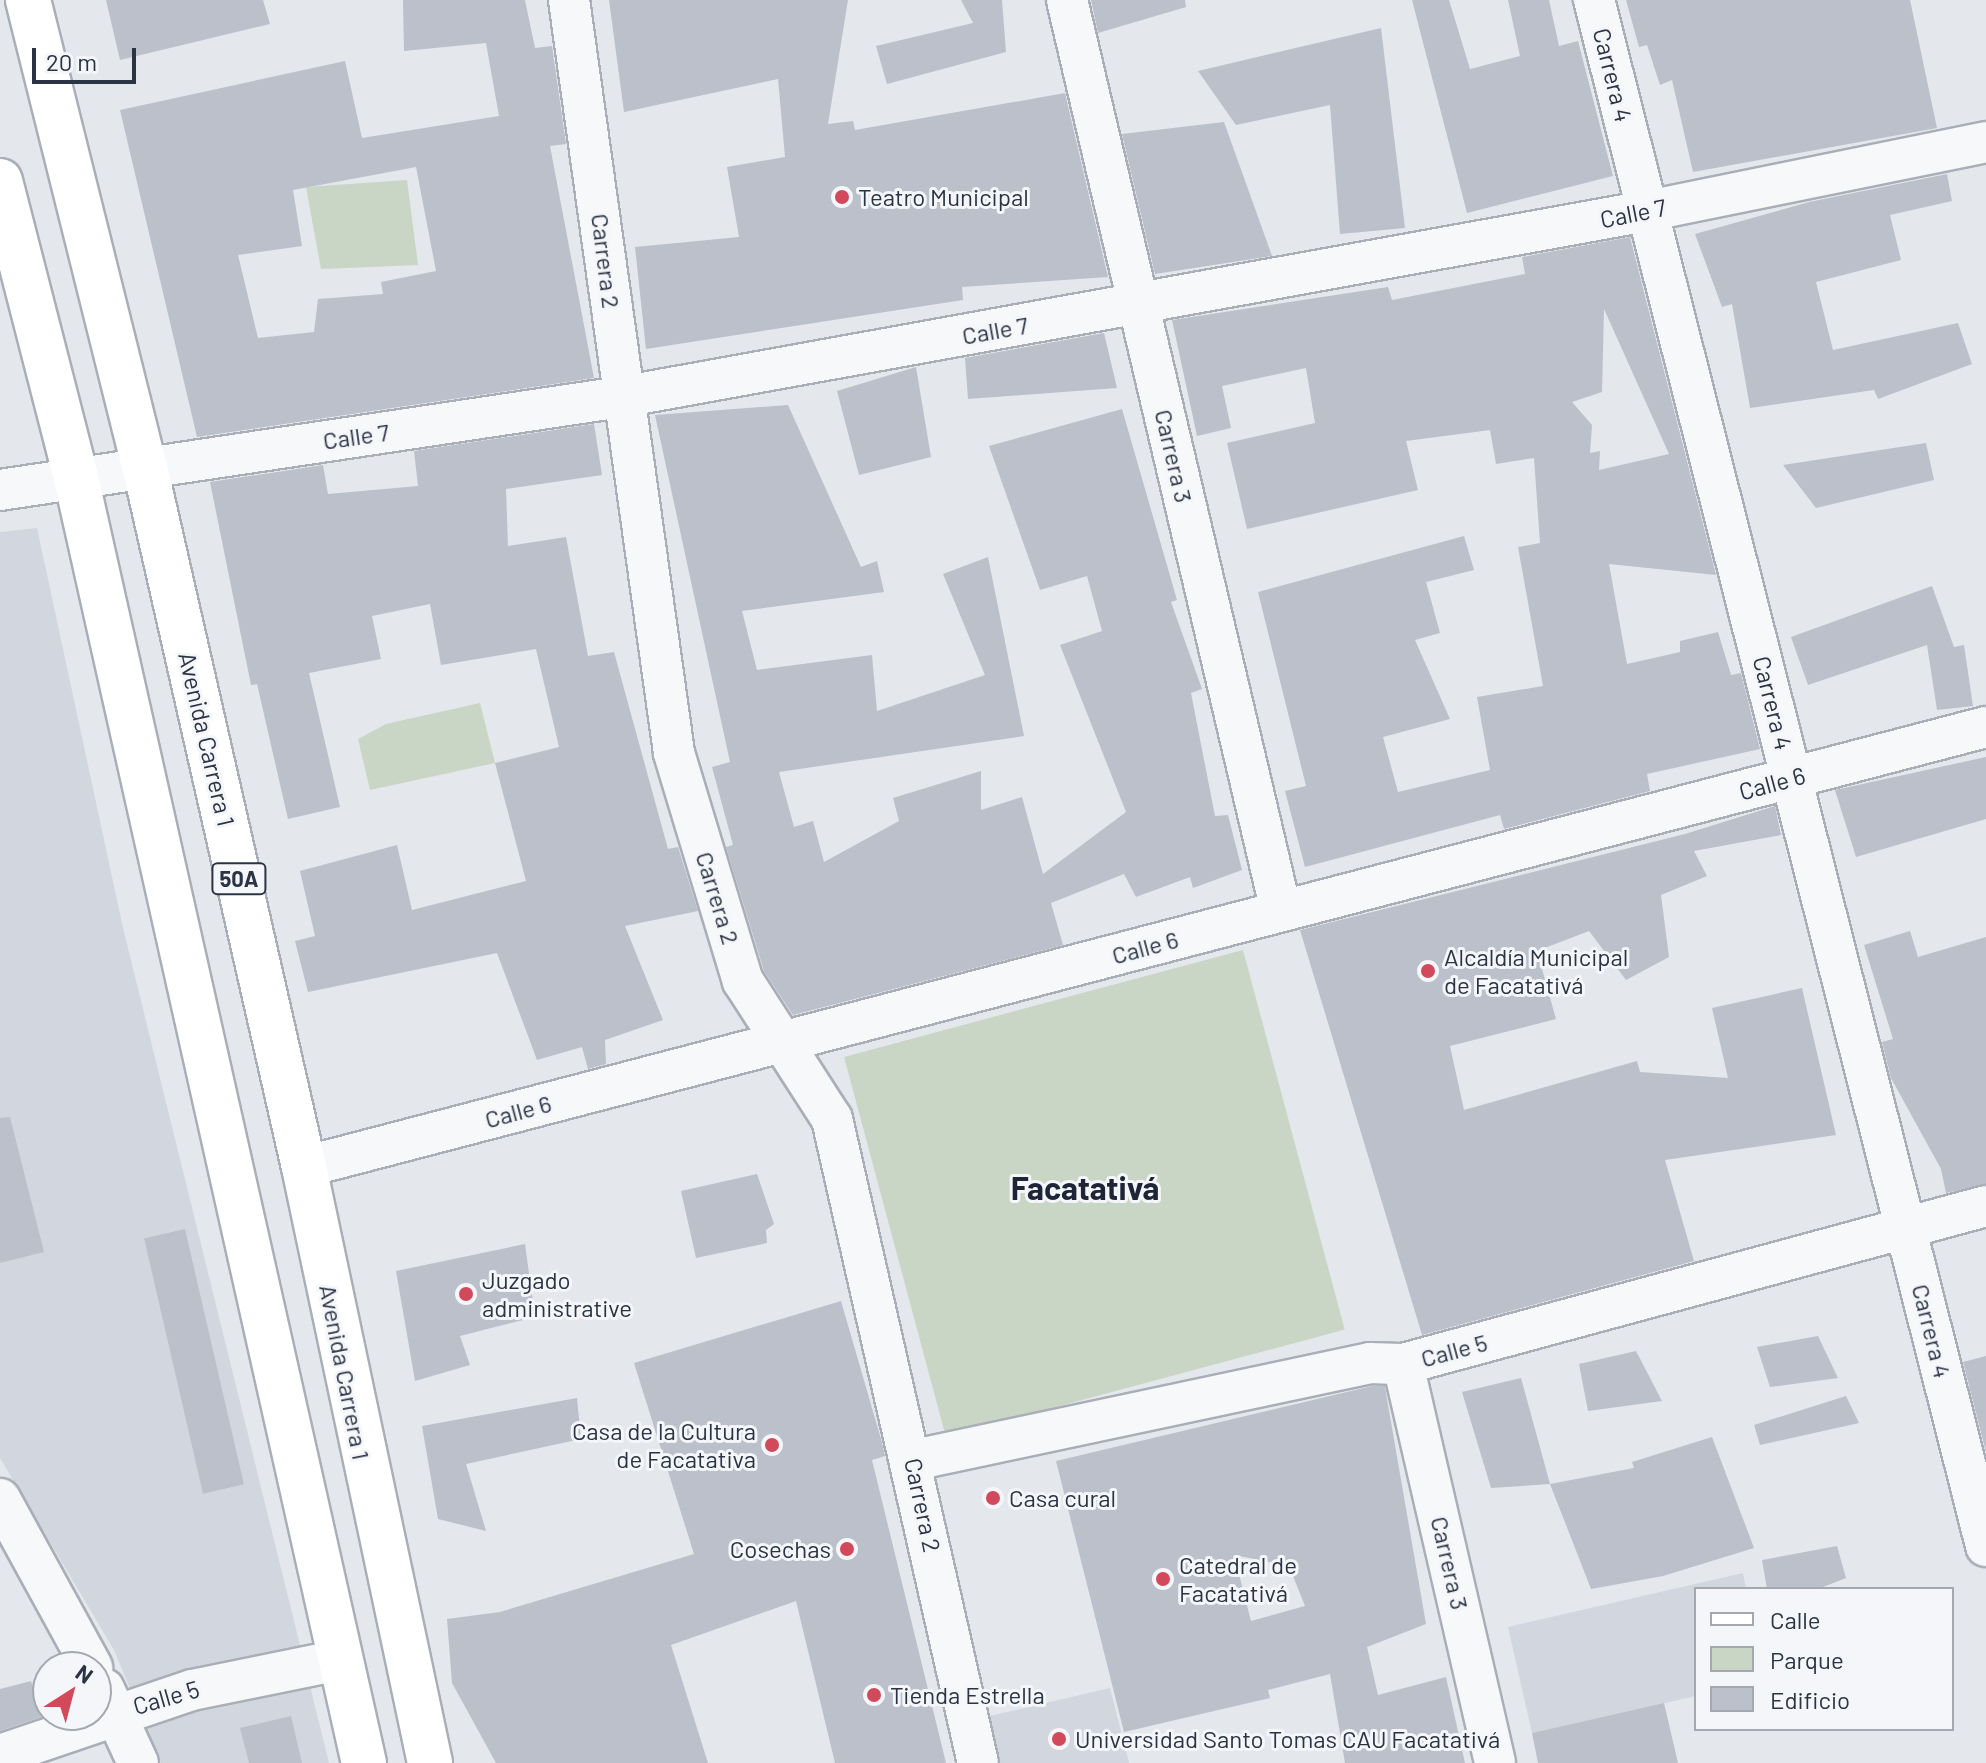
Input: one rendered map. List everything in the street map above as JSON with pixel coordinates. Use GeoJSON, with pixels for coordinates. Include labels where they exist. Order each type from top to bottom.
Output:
{"type":"FeatureCollection","features":[{"type":"Feature","properties":{"kind":"main road","name":"Avenida Carrera 1"},"geometry":{"type":"LineString","coordinates":[[28,0],[145,468],[304,1167],[430,1763]]}},
{"type":"Feature","properties":{"kind":"main road"},"geometry":{"type":"LineString","coordinates":[[0,181],[76,478],[364,1763]]}},
{"type":"Feature","properties":{"kind":"street","name":"Carrera 2"},"geometry":{"type":"LineString","coordinates":[[569,0],[621,397],[674,753],[743,981],[832,1119],[914,1460],[978,1763]]}},
{"type":"Feature","properties":{"kind":"street","name":"Carrera 3"},"geometry":{"type":"LineString","coordinates":[[1067,0],[1281,911]]}},
{"type":"Feature","properties":{"kind":"street","name":"Carrera 4"},"geometry":{"type":"LineString","coordinates":[[1594,0],[1986,1546]]}},
{"type":"Feature","properties":{"kind":"street","name":"Calle 7"},"geometry":{"type":"LineString","coordinates":[[0,490],[621,397],[1647,211],[1986,142]]}},
{"type":"Feature","properties":{"kind":"street","name":"Calle 6"},"geometry":{"type":"LineString","coordinates":[[304,1167],[1986,727]]}},
{"type":"Feature","properties":{"kind":"street","name":"Calle 5"},"geometry":{"type":"LineString","coordinates":[[914,1460],[1370,1363],[1403,1364],[1986,1206]]}},
{"type":"Feature","properties":{"kind":"street","name":"Carrera 3"},"geometry":{"type":"LineString","coordinates":[[1403,1364],[1495,1763]]}},
{"type":"Feature","properties":{"kind":"street"},"geometry":{"type":"LineString","coordinates":[[0,1499],[16,1560],[81,1651]]}},
{"type":"Feature","properties":{"kind":"street","name":"Calle 5"},"geometry":{"type":"LineString","coordinates":[[0,1755],[116,1711],[241,1676],[339,1660]]}},
{"type":"Feature","properties":{"kind":"street"},"geometry":{"type":"LineString","coordinates":[[112,1704],[138,1763]]}},
{"type":"Feature","properties":{"kind":"shaded area"},"geometry":{"type":"Polygon","coordinates":[[[37,528],[123,928],[329,1763],[161,1763],[114,1650],[0,1458],[0,532],[37,528]]]}},
{"type":"Feature","properties":{"kind":"shaded area"},"geometry":{"type":"Polygon","coordinates":[[[1743,1573],[1746,1587],[1694,1587],[1694,1696],[1532,1733],[1508,1627],[1743,1573]]]}},
{"type":"Feature","properties":{"kind":"shaded area","name":"Universidad Santo Tomas CAU Facatativá"},"geometry":{"type":"Polygon","coordinates":[[[1110,1688],[1129,1763],[999,1763],[990,1716],[1110,1688]]]}},
{"type":"Feature","properties":{"kind":"green space"},"geometry":{"type":"Polygon","coordinates":[[[407,180],[418,265],[321,269],[306,187],[407,180]]]}},
{"type":"Feature","properties":{"kind":"green space"},"geometry":{"type":"Polygon","coordinates":[[[480,703],[495,763],[370,790],[358,739],[386,724],[480,703]]]}},
{"type":"Feature","properties":{"kind":"green space"},"geometry":{"type":"Polygon","coordinates":[[[1243,950],[1345,1330],[946,1437],[844,1057],[1243,950]]]}},
{"type":"Feature","properties":{"kind":"building"},"geometry":{"type":"Polygon","coordinates":[[[106,0],[263,0],[270,24],[120,60],[106,0]]]}},
{"type":"Feature","properties":{"kind":"building"},"geometry":{"type":"Polygon","coordinates":[[[403,0],[525,0],[535,48],[552,46],[566,144],[550,146],[594,378],[197,437],[120,110],[345,61],[362,138],[499,116],[486,43],[404,51],[403,0]],[[416,167],[293,190],[302,246],[238,255],[258,338],[314,332],[318,299],[383,294],[381,282],[436,271],[416,167]]]}},
{"type":"Feature","properties":{"kind":"building"},"geometry":{"type":"Polygon","coordinates":[[[609,0],[848,0],[828,124],[853,121],[855,130],[1065,93],[1108,277],[962,287],[963,300],[646,349],[635,247],[739,237],[727,167],[785,157],[778,79],[624,112],[609,0]]]}},
{"type":"Feature","properties":{"kind":"building"},"geometry":{"type":"Polygon","coordinates":[[[961,0],[1002,0],[1006,52],[887,84],[876,46],[973,23],[961,0]]]}},
{"type":"Feature","properties":{"kind":"building"},"geometry":{"type":"Polygon","coordinates":[[[1091,0],[1185,0],[1186,7],[1098,33],[1091,0]]]}},
{"type":"Feature","properties":{"kind":"building"},"geometry":{"type":"Polygon","coordinates":[[[1412,0],[1449,0],[1470,69],[1520,56],[1508,0],[1549,0],[1559,46],[1578,41],[1613,176],[1467,213],[1412,0]]]}},
{"type":"Feature","properties":{"kind":"building"},"geometry":{"type":"Polygon","coordinates":[[[1626,0],[1910,0],[1937,128],[1693,172],[1672,80],[1660,85],[1647,45],[1639,47],[1626,0]]]}},
{"type":"Feature","properties":{"kind":"building"},"geometry":{"type":"Polygon","coordinates":[[[1381,28],[1405,228],[1340,234],[1330,105],[1236,125],[1198,71],[1381,28]]]}},
{"type":"Feature","properties":{"kind":"building"},"geometry":{"type":"Polygon","coordinates":[[[1224,122],[1272,256],[1155,274],[1122,134],[1224,122]]]}},
{"type":"Feature","properties":{"kind":"building"},"geometry":{"type":"Polygon","coordinates":[[[1947,174],[1952,201],[1890,215],[1901,260],[1816,282],[1833,350],[1958,323],[1972,364],[1878,399],[1874,390],[1750,408],[1732,304],[1722,307],[1695,234],[1809,202],[1947,174]]]}},
{"type":"Feature","properties":{"kind":"building"},"geometry":{"type":"Polygon","coordinates":[[[1630,237],[1716,575],[1609,564],[1627,664],[1680,652],[1680,641],[1718,632],[1731,675],[1741,673],[1760,749],[1647,774],[1650,791],[1504,829],[1500,815],[1305,867],[1285,791],[1306,786],[1258,592],[1464,536],[1474,570],[1426,582],[1440,633],[1415,640],[1450,719],[1383,737],[1398,792],[1490,770],[1477,697],[1543,686],[1518,547],[1540,543],[1534,458],[1496,464],[1490,430],[1406,441],[1418,490],[1247,529],[1227,443],[1315,423],[1306,368],[1222,386],[1231,428],[1197,436],[1172,320],[1388,287],[1392,300],[1525,274],[1522,257],[1630,237]],[[1604,309],[1602,392],[1572,402],[1592,425],[1590,453],[1600,451],[1599,470],[1669,454],[1604,309]]]}},
{"type":"Feature","properties":{"kind":"building"},"geometry":{"type":"Polygon","coordinates":[[[1104,333],[1117,388],[968,399],[965,358],[1104,333]]]}},
{"type":"Feature","properties":{"kind":"building"},"geometry":{"type":"Polygon","coordinates":[[[916,367],[931,457],[859,475],[837,391],[916,367]]]}},
{"type":"Feature","properties":{"kind":"building"},"geometry":{"type":"Polygon","coordinates":[[[788,405],[861,567],[877,561],[884,592],[742,611],[757,670],[872,655],[877,711],[985,675],[943,574],[988,557],[1024,736],[779,772],[794,827],[813,821],[824,862],[899,821],[893,798],[981,771],[981,810],[1022,797],[1043,874],[1126,812],[1060,645],[1102,631],[1087,576],[1040,590],[989,446],[1122,409],[1177,600],[1171,602],[1202,689],[1191,693],[1215,816],[1228,815],[1242,870],[1193,888],[1190,877],[1136,897],[1124,874],[1051,903],[1063,945],[793,1015],[764,971],[726,847],[733,845],[712,767],[730,762],[655,415],[788,405]]]}},
{"type":"Feature","properties":{"kind":"building"},"geometry":{"type":"Polygon","coordinates":[[[594,424],[602,475],[506,489],[508,546],[566,537],[588,656],[614,652],[668,849],[678,847],[698,911],[625,926],[663,1020],[605,1040],[606,1064],[588,1069],[582,1047],[537,1060],[497,953],[308,992],[295,941],[315,936],[300,871],[397,845],[412,910],[526,881],[495,763],[559,747],[536,649],[441,665],[430,604],[372,616],[381,659],[309,673],[340,807],[288,819],[257,684],[251,685],[210,482],[323,465],[328,494],[418,486],[414,451],[594,424]]]}},
{"type":"Feature","properties":{"kind":"building"},"geometry":{"type":"Polygon","coordinates":[[[1926,443],[1934,480],[1816,508],[1783,465],[1926,443]]]}},
{"type":"Feature","properties":{"kind":"building"},"geometry":{"type":"Polygon","coordinates":[[[1932,586],[1954,647],[1964,645],[1973,706],[1937,710],[1927,645],[1808,685],[1791,637],[1932,586]]]}},
{"type":"Feature","properties":{"kind":"building"},"geometry":{"type":"Polygon","coordinates":[[[1986,757],[1986,819],[1856,857],[1835,790],[1986,757]]]}},
{"type":"Feature","properties":{"kind":"building"},"geometry":{"type":"Polygon","coordinates":[[[1775,806],[1781,835],[1694,851],[1707,876],[1661,895],[1669,957],[1626,980],[1589,931],[1537,951],[1556,1019],[1450,1046],[1464,1110],[1637,1061],[1640,1072],[1728,1078],[1712,1008],[1802,988],[1836,1135],[1665,1160],[1694,1261],[1422,1335],[1300,930],[1685,834],[1775,806]]]}},
{"type":"Feature","properties":{"kind":"building"},"geometry":{"type":"Polygon","coordinates":[[[1910,931],[1918,957],[1986,937],[1986,1184],[1946,1193],[1941,1169],[1891,1078],[1882,1042],[1893,1039],[1864,945],[1910,931]]]}},
{"type":"Feature","properties":{"kind":"building"},"geometry":{"type":"Polygon","coordinates":[[[10,1117],[44,1252],[0,1263],[0,1118],[10,1117]]]}},
{"type":"Feature","properties":{"kind":"building"},"geometry":{"type":"Polygon","coordinates":[[[757,1174],[774,1224],[766,1230],[767,1243],[696,1258],[681,1191],[757,1174]]]}},
{"type":"Feature","properties":{"kind":"building"},"geometry":{"type":"Polygon","coordinates":[[[185,1229],[244,1484],[203,1494],[144,1238],[185,1229]]]}},
{"type":"Feature","properties":{"kind":"building","name":"Juzgado administrative"},"geometry":{"type":"Polygon","coordinates":[[[525,1244],[535,1317],[460,1336],[470,1365],[415,1381],[396,1271],[525,1244]]]}},
{"type":"Feature","properties":{"kind":"building"},"geometry":{"type":"Polygon","coordinates":[[[841,1301],[883,1446],[885,1456],[872,1460],[946,1763],[835,1763],[796,1601],[671,1645],[708,1763],[496,1763],[452,1683],[447,1619],[500,1612],[694,1554],[634,1363],[841,1301]]]}},
{"type":"Feature","properties":{"kind":"building"},"geometry":{"type":"Polygon","coordinates":[[[1818,1336],[1838,1378],[1770,1387],[1757,1347],[1818,1336]]]}},
{"type":"Feature","properties":{"kind":"building"},"geometry":{"type":"Polygon","coordinates":[[[1636,1351],[1662,1401],[1588,1411],[1579,1364],[1636,1351]]]}},
{"type":"Feature","properties":{"kind":"building"},"geometry":{"type":"Polygon","coordinates":[[[1986,1356],[1986,1452],[1963,1362],[1986,1356]]]}},
{"type":"Feature","properties":{"kind":"building"},"geometry":{"type":"Polygon","coordinates":[[[1521,1378],[1550,1484],[1491,1488],[1462,1392],[1521,1378]]]}},
{"type":"Feature","properties":{"kind":"building"},"geometry":{"type":"Polygon","coordinates":[[[1372,1386],[1385,1386],[1426,1624],[1367,1647],[1378,1695],[1446,1677],[1465,1763],[1345,1763],[1330,1674],[1268,1690],[1270,1698],[1124,1732],[1056,1461],[1372,1386]],[[1234,1555],[1251,1621],[1305,1606],[1289,1566],[1234,1555]]]}},
{"type":"Feature","properties":{"kind":"building"},"geometry":{"type":"Polygon","coordinates":[[[1846,1396],[1859,1423],[1760,1445],[1754,1425],[1846,1396]]]}},
{"type":"Feature","properties":{"kind":"building"},"geometry":{"type":"Polygon","coordinates":[[[577,1398],[581,1439],[466,1464],[486,1531],[438,1519],[422,1426],[577,1398]]]}},
{"type":"Feature","properties":{"kind":"building"},"geometry":{"type":"Polygon","coordinates":[[[1712,1437],[1754,1548],[1663,1576],[1591,1589],[1550,1484],[1634,1468],[1632,1462],[1712,1437]]]}},
{"type":"Feature","properties":{"kind":"building"},"geometry":{"type":"Polygon","coordinates":[[[1837,1546],[1846,1578],[1823,1587],[1767,1587],[1762,1560],[1837,1546]]]}},
{"type":"Feature","properties":{"kind":"building"},"geometry":{"type":"Polygon","coordinates":[[[31,1681],[32,1720],[0,1731],[0,1689],[31,1681]]]}},
{"type":"Feature","properties":{"kind":"building"},"geometry":{"type":"Polygon","coordinates":[[[1664,1703],[1678,1763],[1538,1763],[1532,1733],[1664,1703]]]}},
{"type":"Feature","properties":{"kind":"building"},"geometry":{"type":"Polygon","coordinates":[[[291,1716],[302,1763],[249,1763],[240,1728],[291,1716]]]}},
{"type":"Feature","properties":{"kind":"place","name":"Teatro Municipal"},"geometry":{"type":"Point","coordinates":[842,197]}},
{"type":"Feature","properties":{"kind":"place","name":"Alcaldía Municipal de Facatativá"},"geometry":{"type":"Point","coordinates":[1428,971]}},
{"type":"Feature","properties":{"kind":"place","name":"Juzgado administrative"},"geometry":{"type":"Point","coordinates":[466,1294]}},
{"type":"Feature","properties":{"kind":"place","name":"Casa de la Cultura de Facatativa"},"geometry":{"type":"Point","coordinates":[772,1445]}},
{"type":"Feature","properties":{"kind":"place","name":"Casa cural"},"geometry":{"type":"Point","coordinates":[993,1498]}},
{"type":"Feature","properties":{"kind":"place","name":"Cosechas"},"geometry":{"type":"Point","coordinates":[847,1549]}},
{"type":"Feature","properties":{"kind":"place","name":"Catedral de Facatativá"},"geometry":{"type":"Point","coordinates":[1163,1579]}},
{"type":"Feature","properties":{"kind":"place","name":"Tienda Estrella"},"geometry":{"type":"Point","coordinates":[874,1695]}},
{"type":"Feature","properties":{"kind":"place","name":"Universidad Santo Tomas CAU Facatativá"},"geometry":{"type":"Point","coordinates":[1059,1739]}},
{"type":"Feature","properties":{"kind":"district","name":"Facatativá"},"geometry":{"type":"Point","coordinates":[1085,1187]}}]}
